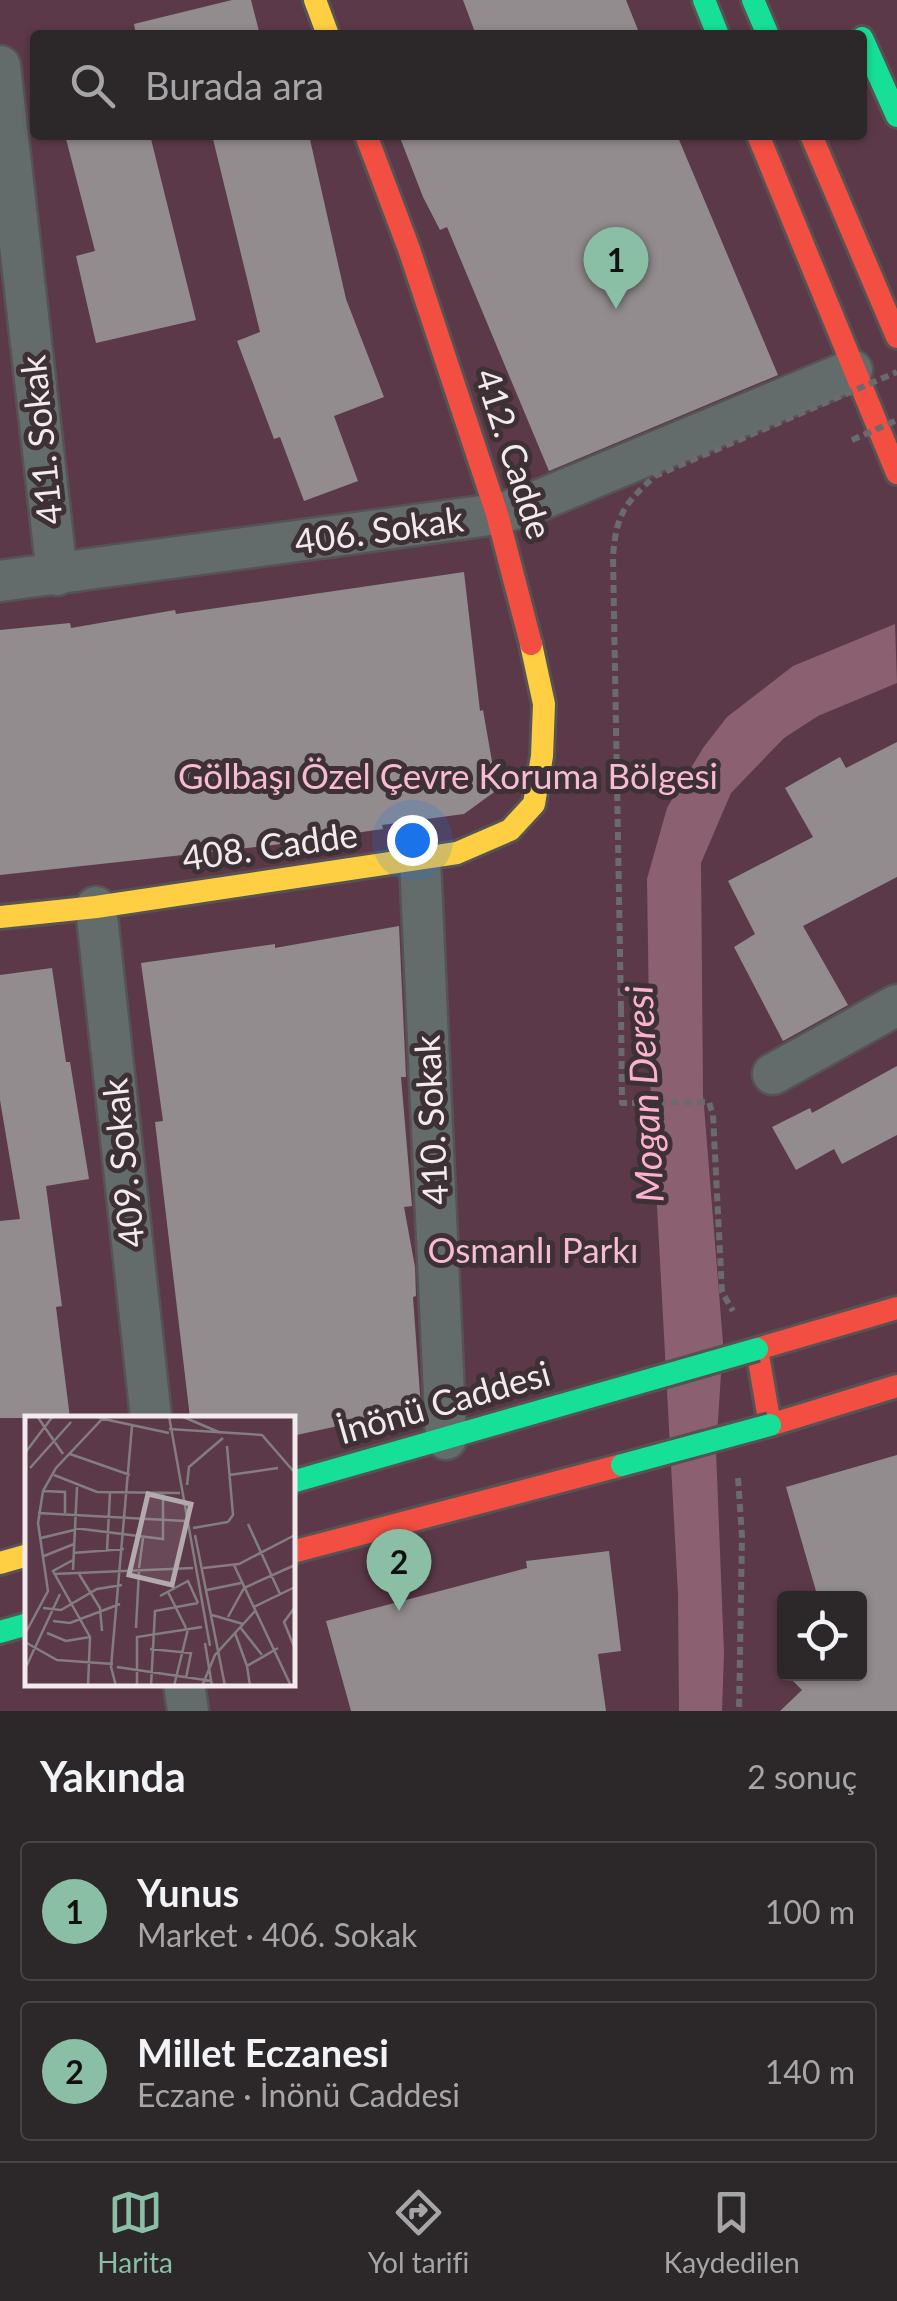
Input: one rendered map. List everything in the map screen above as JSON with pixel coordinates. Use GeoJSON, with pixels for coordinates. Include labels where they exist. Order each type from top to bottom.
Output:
{"type":"FeatureCollection","features":[{"type":"Feature","properties":{"kind":"main road"},"geometry":{"type":"LineString","coordinates":[[314,0],[326,30]]}},
{"type":"Feature","properties":{"kind":"main road"},"geometry":{"type":"LineString","coordinates":[[704,0],[716,30]]}},
{"type":"Feature","properties":{"kind":"main road"},"geometry":{"type":"LineString","coordinates":[[753,0],[766,30]]}},
{"type":"Feature","properties":{"kind":"main road"},"geometry":{"type":"LineString","coordinates":[[867,48],[897,116]]}},
{"type":"Feature","properties":{"kind":"main road","name":"412. Cadde"},"geometry":{"type":"LineString","coordinates":[[368,140],[409,248],[523,604],[544,704],[542,756],[534,804]]}},
{"type":"Feature","properties":{"kind":"main road"},"geometry":{"type":"LineString","coordinates":[[760,140],[897,474]]}},
{"type":"Feature","properties":{"kind":"main road"},"geometry":{"type":"LineString","coordinates":[[813,140],[897,337]]}},
{"type":"Feature","properties":{"kind":"main road","name":"408. Cadde"},"geometry":{"type":"LineString","coordinates":[[0,916],[96,907],[456,853],[510,830],[534,804]]}},
{"type":"Feature","properties":{"kind":"main road","name":"İnönü Caddesi"},"geometry":{"type":"LineString","coordinates":[[295,1481],[446,1439],[587,1407],[614,1390],[897,1308]]}},
{"type":"Feature","properties":{"kind":"main road"},"geometry":{"type":"LineString","coordinates":[[756,1349],[770,1425]]}},
{"type":"Feature","properties":{"kind":"main road"},"geometry":{"type":"LineString","coordinates":[[295,1551],[606,1463],[770,1425],[897,1386]]}},
{"type":"Feature","properties":{"kind":"main road"},"geometry":{"type":"LineString","coordinates":[[0,1563],[25,1556]]}},
{"type":"Feature","properties":{"kind":"main road"},"geometry":{"type":"LineString","coordinates":[[0,1632],[25,1625]]}},
{"type":"Feature","properties":{"kind":"street","name":"411. Sokak"},"geometry":{"type":"LineString","coordinates":[[0,66],[57,576]]}},
{"type":"Feature","properties":{"kind":"street","name":"406. Sokak"},"geometry":{"type":"LineString","coordinates":[[0,582],[497,514],[528,505],[852,370]]}},
{"type":"Feature","properties":{"kind":"street","name":"410. Sokak"},"geometry":{"type":"LineString","coordinates":[[420,860],[446,1439]]}},
{"type":"Feature","properties":{"kind":"street","name":"409. Sokak"},"geometry":{"type":"LineString","coordinates":[[96,907],[151,1416]]}},
{"type":"Feature","properties":{"kind":"street"},"geometry":{"type":"LineString","coordinates":[[772,1074],[897,1006]]}},
{"type":"Feature","properties":{"kind":"street"},"geometry":{"type":"LineString","coordinates":[[184,1686],[188,1711]]}},
{"type":"Feature","properties":{"kind":"path"},"geometry":{"type":"LineString","coordinates":[[733,1311],[722,1292],[713,1114],[709,1102],[622,1104],[612,557],[615,528],[626,501],[655,476],[897,372]]}},
{"type":"Feature","properties":{"kind":"path"},"geometry":{"type":"LineString","coordinates":[[852,440],[897,420]]}},
{"type":"Feature","properties":{"kind":"path"},"geometry":{"type":"LineString","coordinates":[[737,1470],[742,1536],[739,1711]]}},
{"type":"Feature","properties":{"kind":"green space","name":"Gölbaşı Özel Çevre Koruma Bölgesi"},"geometry":{"type":"Polygon","coordinates":[[[0,0],[897,0],[897,1711],[0,1711],[0,0]]]}},
{"type":"Feature","properties":{"kind":"shaded area"},"geometry":{"type":"Polygon","coordinates":[[[895,624],[897,683],[818,716],[784,738],[731,793],[701,863],[703,1094],[723,1343],[716,1451],[724,1653],[722,1711],[679,1711],[678,1594],[650,1077],[647,879],[667,808],[727,717],[793,666],[895,624]]]}},
{"type":"Feature","properties":{"kind":"building"},"geometry":{"type":"Polygon","coordinates":[[[232,0],[251,0],[259,30],[135,30],[134,24],[232,0]]]}},
{"type":"Feature","properties":{"kind":"building"},"geometry":{"type":"Polygon","coordinates":[[[463,0],[626,0],[638,30],[474,30],[463,0]]]}},
{"type":"Feature","properties":{"kind":"building"},"geometry":{"type":"Polygon","coordinates":[[[66,140],[151,140],[196,320],[96,343],[76,256],[95,251],[66,140]]]}},
{"type":"Feature","properties":{"kind":"building"},"geometry":{"type":"Polygon","coordinates":[[[213,140],[310,140],[346,299],[384,397],[334,416],[358,481],[304,501],[280,437],[274,439],[237,341],[260,332],[213,140]]]}},
{"type":"Feature","properties":{"kind":"building"},"geometry":{"type":"Polygon","coordinates":[[[401,140],[679,140],[778,375],[549,471],[447,227],[440,230],[401,140]]]}},
{"type":"Feature","properties":{"kind":"building"},"geometry":{"type":"Polygon","coordinates":[[[464,572],[480,711],[483,710],[497,790],[464,814],[266,846],[0,875],[0,630],[70,623],[71,628],[175,610],[176,614],[464,572]]]}},
{"type":"Feature","properties":{"kind":"building"},"geometry":{"type":"Polygon","coordinates":[[[897,742],[897,877],[803,926],[848,1005],[783,1041],[734,947],[755,934],[728,881],[813,837],[785,788],[840,757],[846,768],[897,742]]]}},
{"type":"Feature","properties":{"kind":"building"},"geometry":{"type":"Polygon","coordinates":[[[399,926],[406,1077],[401,1077],[412,1206],[404,1207],[415,1267],[413,1297],[421,1408],[295,1435],[295,1416],[190,1416],[155,1122],[163,1121],[141,963],[275,944],[275,948],[399,926]]]}},
{"type":"Feature","properties":{"kind":"building"},"geometry":{"type":"Polygon","coordinates":[[[52,968],[89,1179],[46,1186],[62,1306],[56,1307],[70,1416],[0,1418],[0,1221],[20,1219],[0,1100],[0,975],[52,968]]]}},
{"type":"Feature","properties":{"kind":"building"},"geometry":{"type":"Polygon","coordinates":[[[897,1066],[897,1135],[842,1164],[834,1149],[796,1170],[772,1127],[810,1108],[812,1113],[897,1066]]]}},
{"type":"Feature","properties":{"kind":"building"},"geometry":{"type":"Polygon","coordinates":[[[897,1455],[897,1711],[780,1711],[802,1690],[793,1681],[867,1681],[867,1591],[816,1591],[786,1487],[897,1455]]]}},
{"type":"Feature","properties":{"kind":"building"},"geometry":{"type":"Polygon","coordinates":[[[609,1551],[621,1651],[598,1654],[606,1711],[351,1711],[326,1621],[527,1568],[526,1561],[609,1551]]]}},
{"type":"Feature","properties":{"kind":"traffic: fast"},"geometry":{"type":"LineString","coordinates":[[704,0],[716,30]]}},
{"type":"Feature","properties":{"kind":"traffic: fast"},"geometry":{"type":"LineString","coordinates":[[753,0],[766,30]]}},
{"type":"Feature","properties":{"kind":"traffic: fast"},"geometry":{"type":"LineString","coordinates":[[867,49],[897,116]]}},
{"type":"Feature","properties":{"kind":"traffic: fast"},"geometry":{"type":"LineString","coordinates":[[614,1390],[757,1349]]}},
{"type":"Feature","properties":{"kind":"traffic: fast"},"geometry":{"type":"LineString","coordinates":[[295,1481],[614,1390]]}},
{"type":"Feature","properties":{"kind":"traffic: fast"},"geometry":{"type":"LineString","coordinates":[[622,1465],[770,1425]]}},
{"type":"Feature","properties":{"kind":"traffic: fast"},"geometry":{"type":"LineString","coordinates":[[0,1632],[25,1625]]}},
{"type":"Feature","properties":{"kind":"traffic: slow"},"geometry":{"type":"LineString","coordinates":[[315,0],[326,30]]}},
{"type":"Feature","properties":{"kind":"traffic: slow"},"geometry":{"type":"LineString","coordinates":[[0,917],[96,907],[457,853],[510,830],[534,804],[542,756],[544,704],[531,644]]}},
{"type":"Feature","properties":{"kind":"traffic: slow"},"geometry":{"type":"LineString","coordinates":[[0,1563],[25,1556]]}},
{"type":"Feature","properties":{"kind":"traffic: jam"},"geometry":{"type":"LineString","coordinates":[[368,140],[409,249],[497,514],[531,644]]}},
{"type":"Feature","properties":{"kind":"traffic: jam"},"geometry":{"type":"LineString","coordinates":[[760,140],[897,473]]}},
{"type":"Feature","properties":{"kind":"traffic: jam"},"geometry":{"type":"LineString","coordinates":[[813,140],[897,337]]}},
{"type":"Feature","properties":{"kind":"traffic: jam"},"geometry":{"type":"LineString","coordinates":[[897,1308],[757,1349],[770,1425],[897,1386]]}},
{"type":"Feature","properties":{"kind":"traffic: jam"},"geometry":{"type":"LineString","coordinates":[[295,1551],[622,1465]]}},
{"type":"Feature","properties":{"kind":"place","name":"Yunus"},"geometry":{"type":"Point","coordinates":[616,309]}},
{"type":"Feature","properties":{"kind":"place","name":"Millet Eczanesi"},"geometry":{"type":"Point","coordinates":[399,1611]}},
{"type":"Feature","properties":{"kind":"water label","name":"Mogan Deresi"},"geometry":{"type":"Point","coordinates":[645,1094]}},
{"type":"Feature","properties":{"kind":"park label","name":"Osmanlı Parkı"},"geometry":{"type":"Point","coordinates":[533,1251]}}]}
